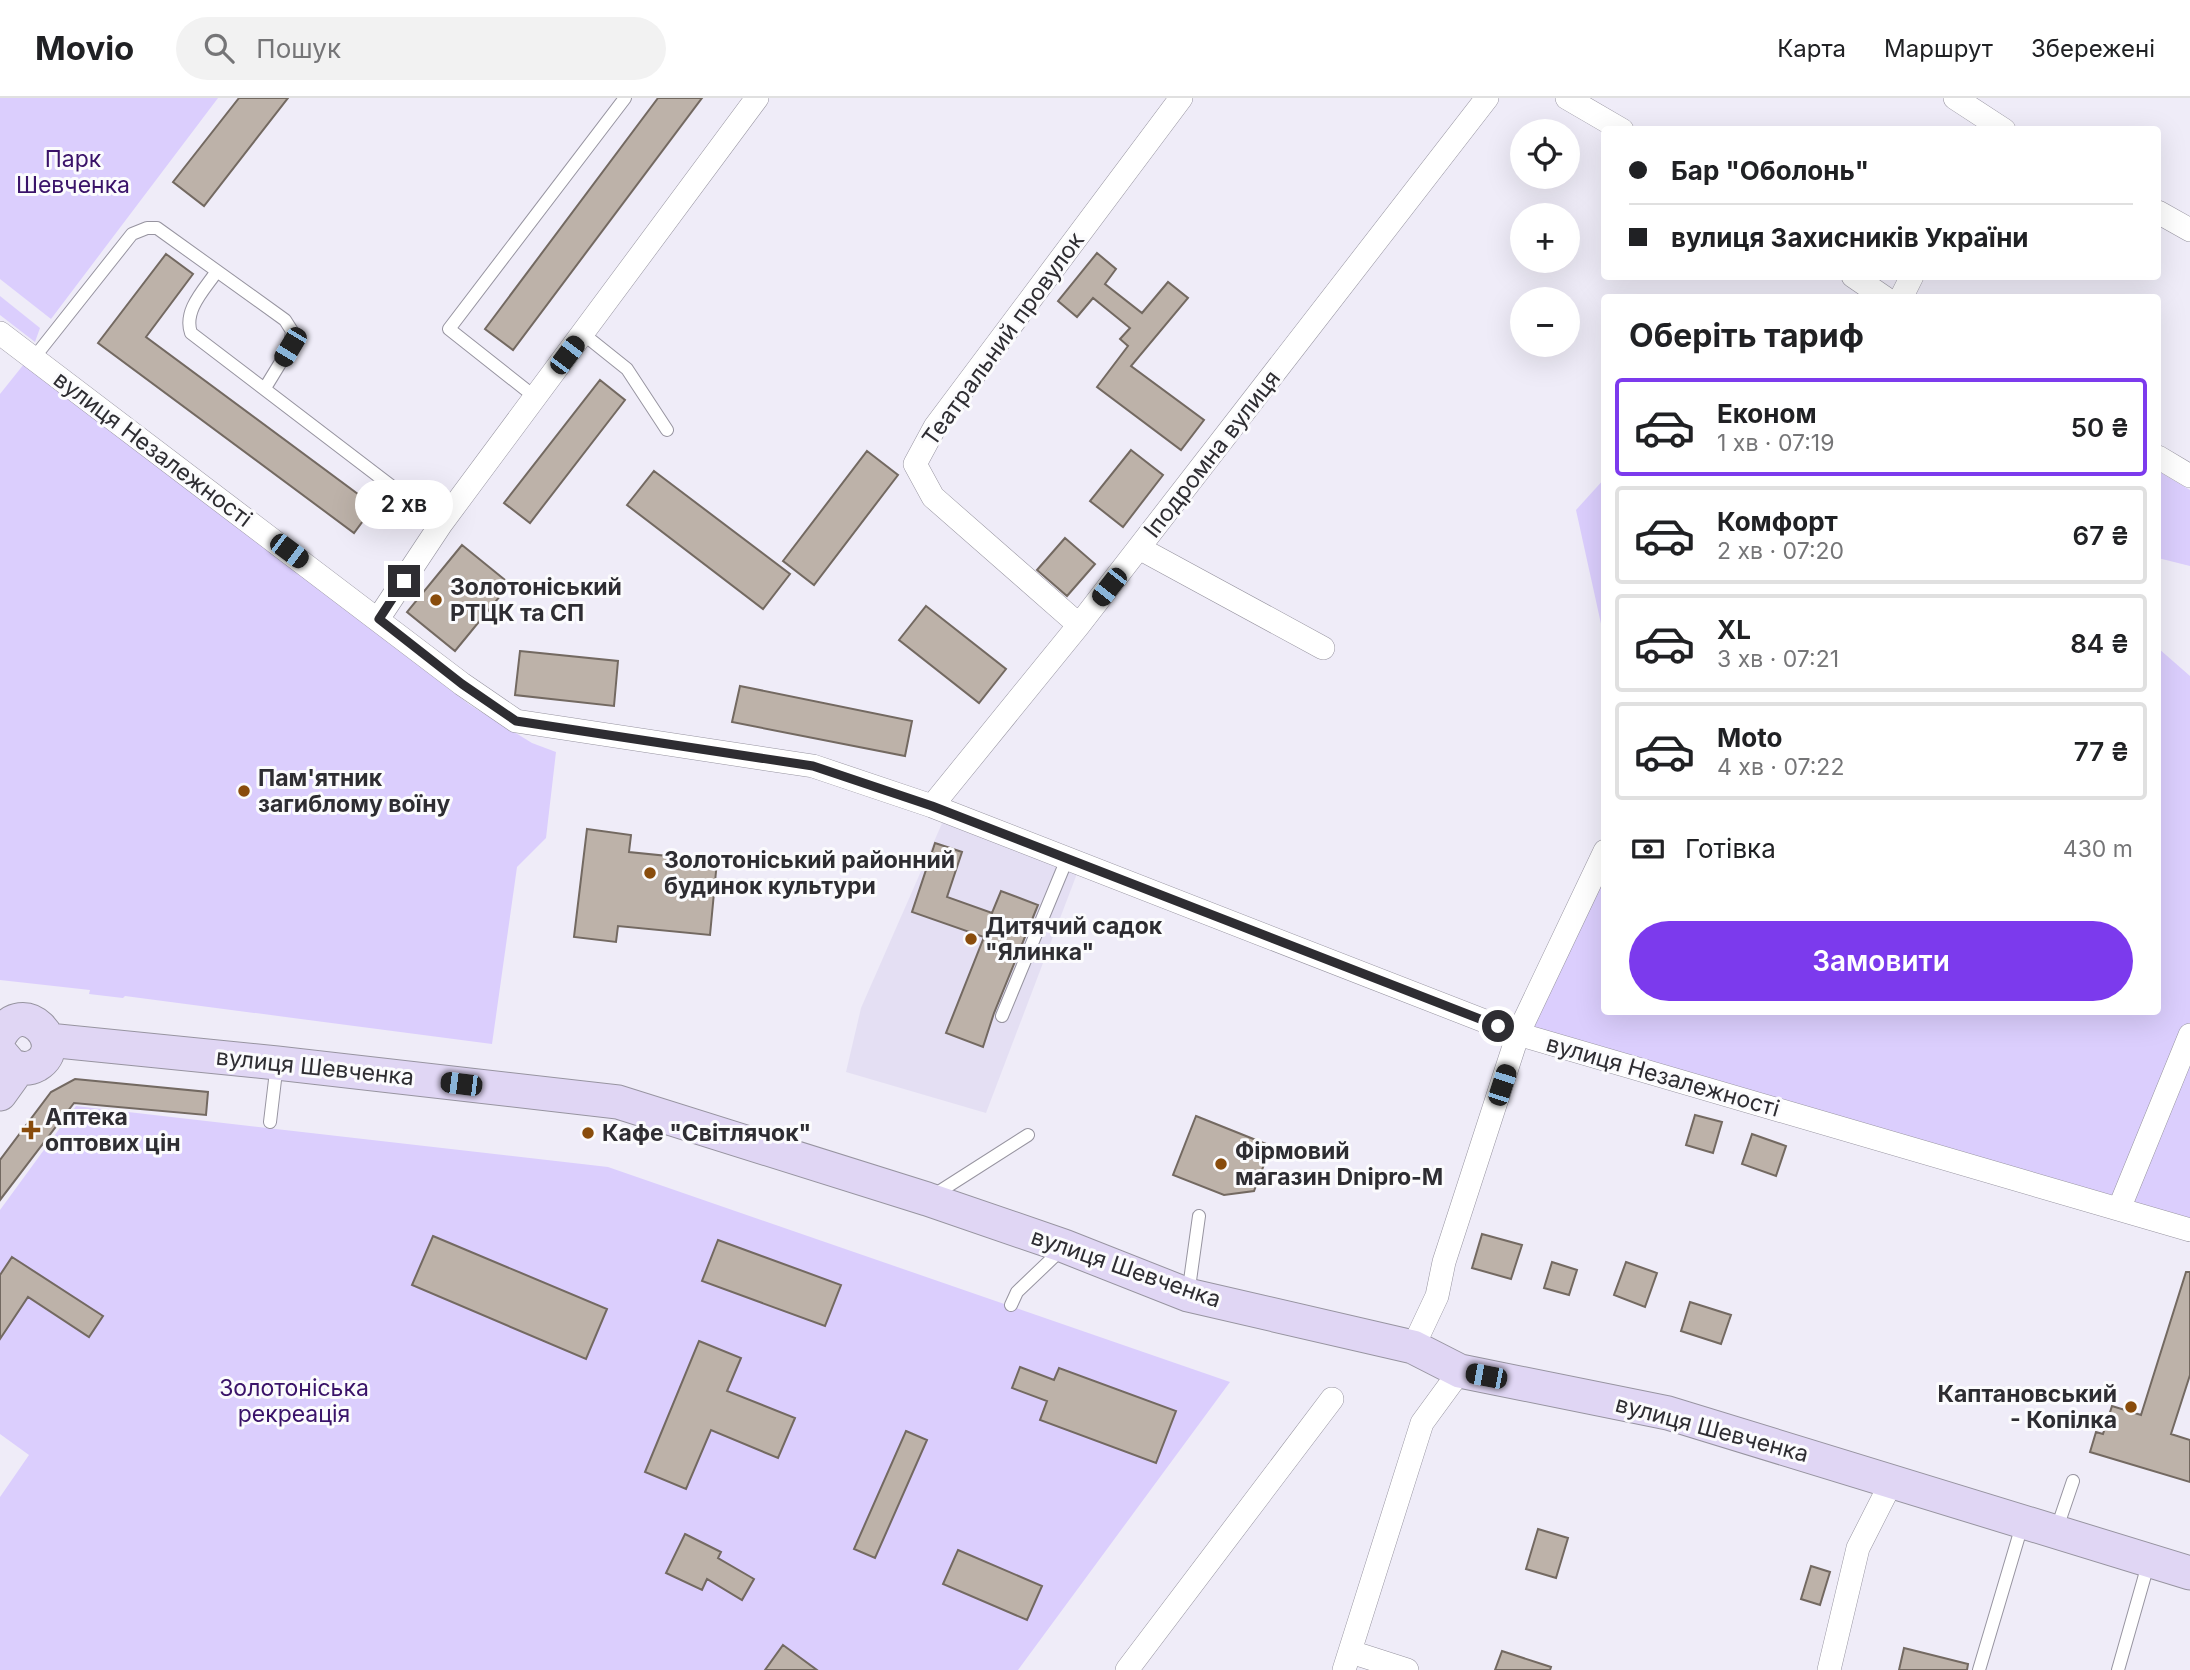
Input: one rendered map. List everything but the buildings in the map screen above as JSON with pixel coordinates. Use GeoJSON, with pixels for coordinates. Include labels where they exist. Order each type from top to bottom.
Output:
{"type":"FeatureCollection","features":[{"type":"Feature","properties":{"kind":"main road"},"geometry":{"type":"LineString","coordinates":[[6,1025],[34,1022],[40,1026],[48,1040],[48,1048],[41,1062],[26,1069],[6,1071]]}},
{"type":"Feature","properties":{"kind":"main road","name":"вулиця Шевченка"},"geometry":{"type":"LineString","coordinates":[[48,1040],[618,1102],[928,1199],[1064,1246],[1188,1295],[1413,1347],[1460,1371],[1668,1413],[2190,1573]]}},
{"type":"Feature","properties":{"kind":"street"},"geometry":{"type":"LineString","coordinates":[[379,619],[441,524],[757,98]]}},
{"type":"Feature","properties":{"kind":"street","name":"Театральний провулок"},"geometry":{"type":"LineString","coordinates":[[1079,625],[933,497],[915,464],[935,427],[1181,98]]}},
{"type":"Feature","properties":{"kind":"street","name":"Іподромна вулиця"},"geometry":{"type":"LineString","coordinates":[[932,806],[1079,625],[1487,98]]}},
{"type":"Feature","properties":{"kind":"street"},"geometry":{"type":"LineString","coordinates":[[1567,98],[1615,126]]}},
{"type":"Feature","properties":{"kind":"street"},"geometry":{"type":"LineString","coordinates":[[1955,98],[1989,119]]}},
{"type":"Feature","properties":{"kind":"street"},"geometry":{"type":"LineString","coordinates":[[2161,214],[2190,230]]}},
{"type":"Feature","properties":{"kind":"street"},"geometry":{"type":"LineString","coordinates":[[1859,280],[1879,294]]}},
{"type":"Feature","properties":{"kind":"street","name":"вулиця Незалежності"},"geometry":{"type":"LineString","coordinates":[[0,333],[462,684],[516,721],[813,766],[932,806],[1518,1034],[2190,1230]]}},
{"type":"Feature","properties":{"kind":"street"},"geometry":{"type":"LineString","coordinates":[[2161,459],[2190,475]]}},
{"type":"Feature","properties":{"kind":"street"},"geometry":{"type":"LineString","coordinates":[[1139,548],[1323,648]]}},
{"type":"Feature","properties":{"kind":"street"},"geometry":{"type":"LineString","coordinates":[[1413,1347],[1437,1297],[1444,1262],[1518,1034],[1601,859]]}},
{"type":"Feature","properties":{"kind":"street"},"geometry":{"type":"LineString","coordinates":[[2119,1209],[2190,1035]]}},
{"type":"Feature","properties":{"kind":"street"},"geometry":{"type":"LineString","coordinates":[[1407,1670],[1347,1661],[1422,1423],[1460,1371]]}},
{"type":"Feature","properties":{"kind":"street"},"geometry":{"type":"LineString","coordinates":[[1127,1670],[1332,1399]]}},
{"type":"Feature","properties":{"kind":"street"},"geometry":{"type":"LineString","coordinates":[[1829,1670],[1858,1548],[1892,1481]]}},
{"type":"Feature","properties":{"kind":"lane"},"geometry":{"type":"LineString","coordinates":[[535,397],[449,329],[625,98]]}},
{"type":"Feature","properties":{"kind":"lane"},"geometry":{"type":"LineString","coordinates":[[33,359],[132,234],[147,228],[157,228],[285,320],[292,331],[290,347],[265,388]]}},
{"type":"Feature","properties":{"kind":"lane"},"geometry":{"type":"LineString","coordinates":[[217,271],[189,313],[191,333],[441,524]]}},
{"type":"Feature","properties":{"kind":"lane"},"geometry":{"type":"LineString","coordinates":[[582,334],[627,369],[667,430]]}},
{"type":"Feature","properties":{"kind":"lane"},"geometry":{"type":"LineString","coordinates":[[1002,1016],[1067,859]]}},
{"type":"Feature","properties":{"kind":"lane"},"geometry":{"type":"LineString","coordinates":[[270,1122],[278,1063]]}},
{"type":"Feature","properties":{"kind":"lane"},"geometry":{"type":"LineString","coordinates":[[928,1199],[1028,1135]]}},
{"type":"Feature","properties":{"kind":"lane"},"geometry":{"type":"LineString","coordinates":[[1188,1295],[1199,1216]]}},
{"type":"Feature","properties":{"kind":"lane"},"geometry":{"type":"LineString","coordinates":[[1011,1305],[1017,1292],[1064,1246]]}},
{"type":"Feature","properties":{"kind":"lane"},"geometry":{"type":"LineString","coordinates":[[2056,1532],[2073,1481]]}},
{"type":"Feature","properties":{"kind":"lane"},"geometry":{"type":"LineString","coordinates":[[1979,1670],[2023,1522]]}},
{"type":"Feature","properties":{"kind":"lane"},"geometry":{"type":"LineString","coordinates":[[2118,1670],[2150,1560]]}},
{"type":"Feature","properties":{"kind":"shaded area","name":"Дитячий садок \"Ялинка\""},"geometry":{"type":"Polygon","coordinates":[[[943,821],[1078,871],[986,1113],[846,1072],[861,1008],[943,821]]]}},
{"type":"Feature","properties":{"kind":"green space","name":"Парк Шевченка"},"geometry":{"type":"Polygon","coordinates":[[[0,98],[218,98],[51,319],[0,279],[0,98]]]}},
{"type":"Feature","properties":{"kind":"green space"},"geometry":{"type":"Polygon","coordinates":[[[0,296],[40,328],[35,342],[0,315],[0,296]]]}},
{"type":"Feature","properties":{"kind":"green space"},"geometry":{"type":"Polygon","coordinates":[[[24,364],[470,705],[532,743],[556,752],[546,838],[517,867],[492,1044],[125,996],[123,998],[89,994],[90,990],[0,980],[0,394],[24,364]]]}},
{"type":"Feature","properties":{"kind":"green space"},"geometry":{"type":"Polygon","coordinates":[[[2161,473],[2190,490],[2190,566],[2161,559],[2161,473]]]}},
{"type":"Feature","properties":{"kind":"green space"},"geometry":{"type":"Polygon","coordinates":[[[1601,482],[1601,624],[1576,510],[1601,482]]]}},
{"type":"Feature","properties":{"kind":"green space"},"geometry":{"type":"Polygon","coordinates":[[[2161,651],[2190,676],[2190,1230],[1518,1034],[1601,859],[1601,1015],[2161,1015],[2161,651]]]}},
{"type":"Feature","properties":{"kind":"green space","name":"Золотоніська рекреація"},"geometry":{"type":"Polygon","coordinates":[[[76,1106],[608,1167],[1230,1382],[1018,1670],[0,1670],[0,1497],[29,1455],[0,1434],[0,1210],[76,1106]]]}},
{"type":"Feature","properties":{"kind":"place","name":"Золотоніський РТЦК та СП"},"geometry":{"type":"Point","coordinates":[436,600]}},
{"type":"Feature","properties":{"kind":"place","name":"Пам'ятник загиблому воїну"},"geometry":{"type":"Point","coordinates":[244,791]}},
{"type":"Feature","properties":{"kind":"place","name":"Золотоніський районний будинок культури"},"geometry":{"type":"Point","coordinates":[650,873]}},
{"type":"Feature","properties":{"kind":"place","name":"Дитячий садок \"Ялинка\""},"geometry":{"type":"Point","coordinates":[971,939]}},
{"type":"Feature","properties":{"kind":"place","name":"Аптека оптових цін"},"geometry":{"type":"Point","coordinates":[31,1130]}},
{"type":"Feature","properties":{"kind":"place","name":"Кафе \"Світлячок\""},"geometry":{"type":"Point","coordinates":[588,1133]}},
{"type":"Feature","properties":{"kind":"place","name":"Фірмовий магазин Dnipro-M"},"geometry":{"type":"Point","coordinates":[1221,1164]}},
{"type":"Feature","properties":{"kind":"place","name":"Каптановський - Копілка"},"geometry":{"type":"Point","coordinates":[2131,1407]}},
{"type":"Feature","properties":{"kind":"route"},"geometry":{"type":"LineString","coordinates":[[404,581],[379,619],[462,684],[516,721],[813,766],[932,806],[1498,1026]]}}]}
